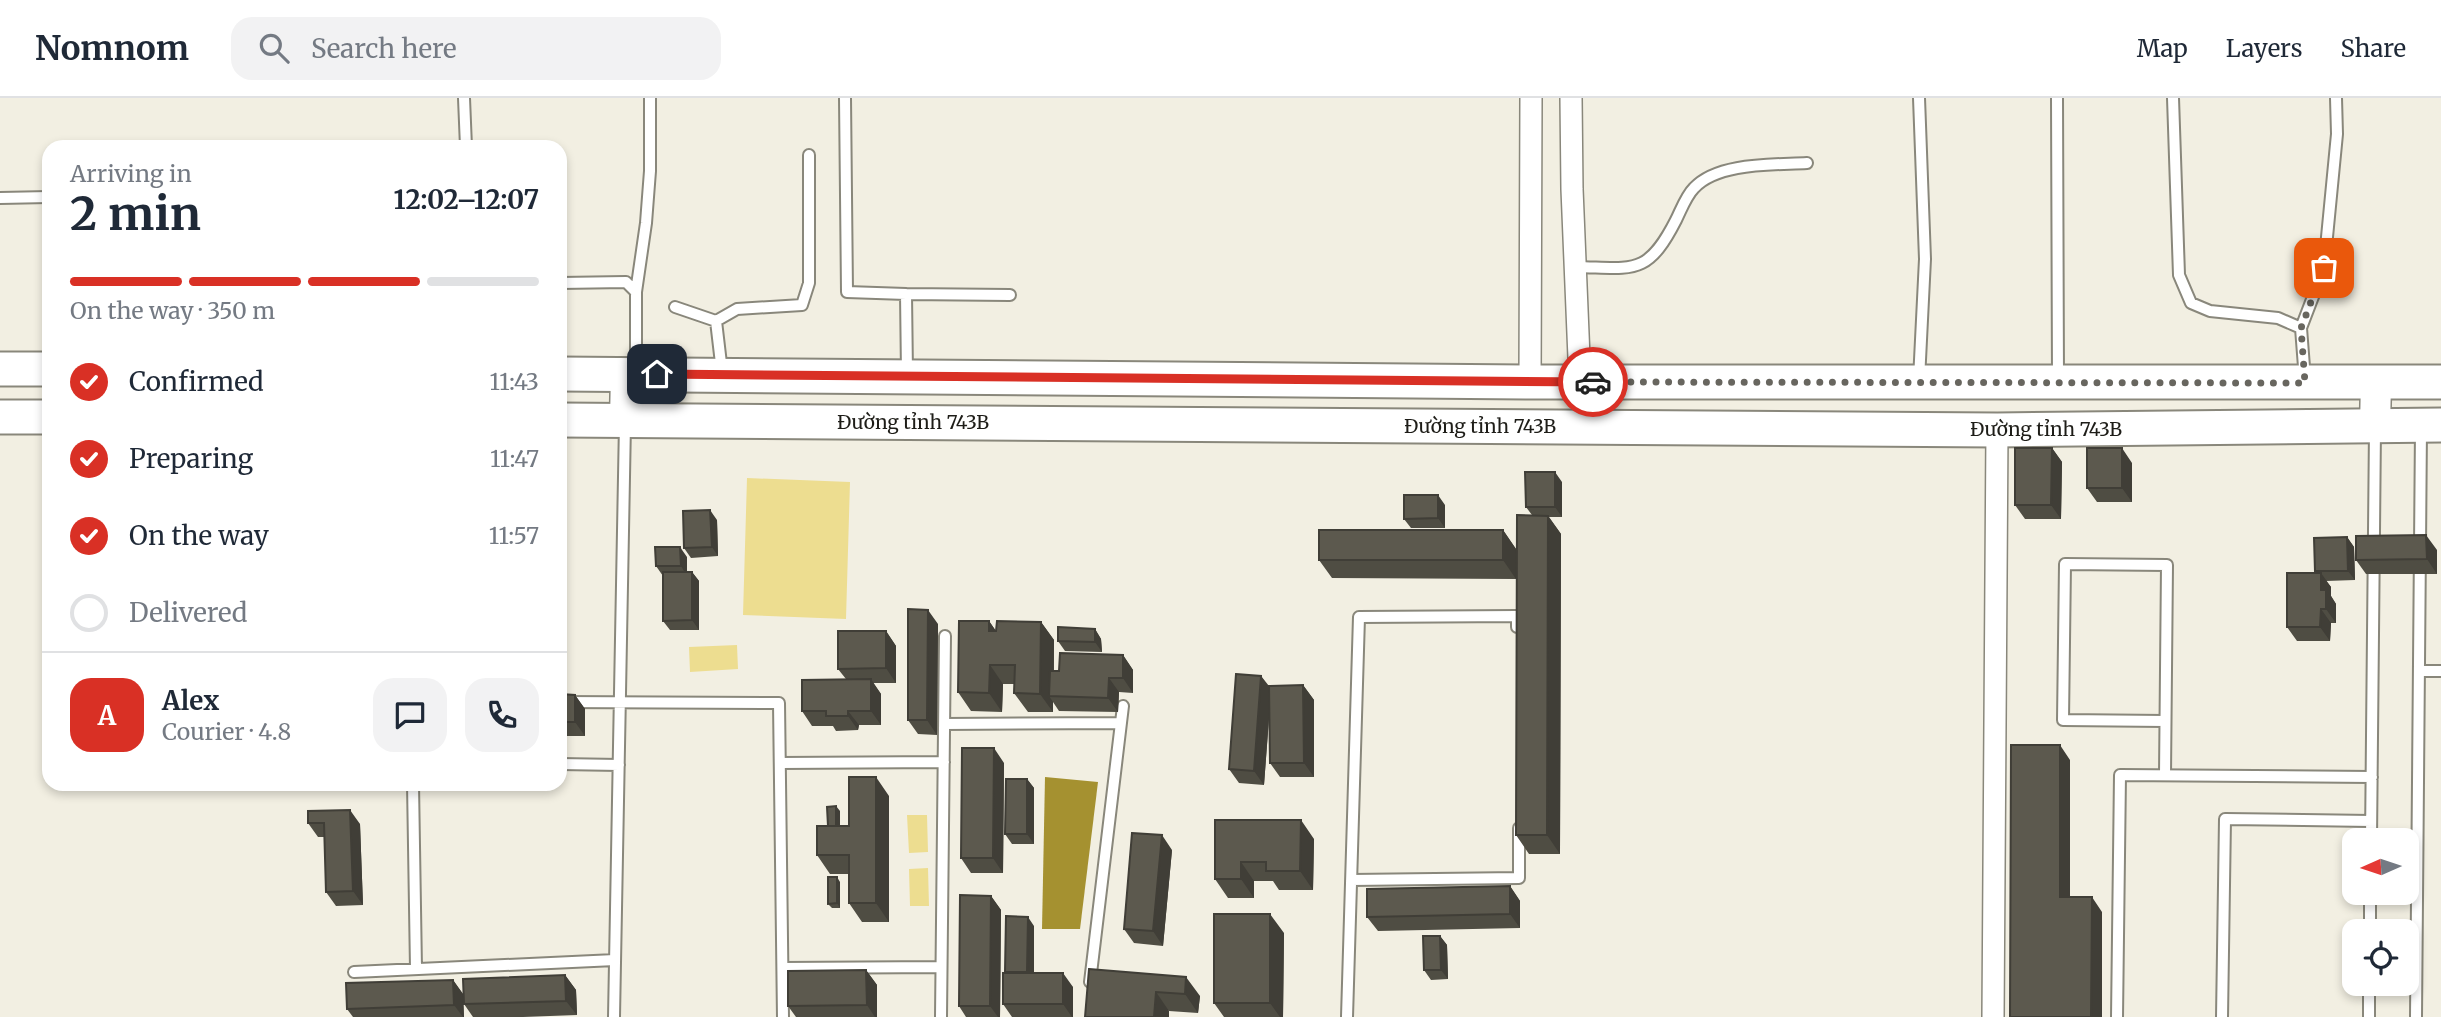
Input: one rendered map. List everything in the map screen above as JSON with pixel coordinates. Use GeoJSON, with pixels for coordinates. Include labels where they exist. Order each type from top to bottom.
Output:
{"type":"FeatureCollection","features":[{"type":"Feature","properties":{"kind":"main road"},"geometry":{"type":"LineString","coordinates":[[0,369],[42,369]]}},
{"type":"Feature","properties":{"kind":"main road"},"geometry":{"type":"LineString","coordinates":[[567,374],[1530,382],[2441,382]]}},
{"type":"Feature","properties":{"kind":"main road"},"geometry":{"type":"LineString","coordinates":[[625,420],[631,374]]}},
{"type":"Feature","properties":{"kind":"main road"},"geometry":{"type":"LineString","coordinates":[[2375,426],[2376,382]]}},
{"type":"Feature","properties":{"kind":"main road"},"geometry":{"type":"LineString","coordinates":[[0,417],[42,417]]}},
{"type":"Feature","properties":{"kind":"main road","name":"Đường tỉnh 743B"},"geometry":{"type":"LineString","coordinates":[[567,420],[1997,430],[2431,425]]}},
{"type":"Feature","properties":{"kind":"street"},"geometry":{"type":"LineString","coordinates":[[1530,382],[1531,98]]}},
{"type":"Feature","properties":{"kind":"street"},"geometry":{"type":"LineString","coordinates":[[1571,98],[1580,382]]}},
{"type":"Feature","properties":{"kind":"street"},"geometry":{"type":"LineString","coordinates":[[1993,1017],[1997,430]]}},
{"type":"Feature","properties":{"kind":"lane"},"geometry":{"type":"LineString","coordinates":[[464,98],[466,140]]}},
{"type":"Feature","properties":{"kind":"lane"},"geometry":{"type":"LineString","coordinates":[[631,374],[636,292],[648,197],[650,98]]}},
{"type":"Feature","properties":{"kind":"lane"},"geometry":{"type":"LineString","coordinates":[[845,98],[847,292],[1010,295]]}},
{"type":"Feature","properties":{"kind":"lane"},"geometry":{"type":"LineString","coordinates":[[1919,98],[1925,259],[1919,383]]}},
{"type":"Feature","properties":{"kind":"lane"},"geometry":{"type":"LineString","coordinates":[[2057,98],[2059,384]]}},
{"type":"Feature","properties":{"kind":"lane"},"geometry":{"type":"LineString","coordinates":[[2173,98],[2179,275],[2191,303],[2210,311],[2278,318],[2301,328]]}},
{"type":"Feature","properties":{"kind":"lane"},"geometry":{"type":"LineString","coordinates":[[2305,383],[2301,328],[2324,268],[2337,134],[2336,98]]}},
{"type":"Feature","properties":{"kind":"lane"},"geometry":{"type":"LineString","coordinates":[[675,307],[716,321],[737,309],[802,305],[809,283],[810,155]]}},
{"type":"Feature","properties":{"kind":"lane"},"geometry":{"type":"LineString","coordinates":[[1576,267],[1626,268],[1646,263],[1662,247],[1694,187],[1717,174],[1744,167],[1807,163]]}},
{"type":"Feature","properties":{"kind":"lane"},"geometry":{"type":"LineString","coordinates":[[0,198],[42,197]]}},
{"type":"Feature","properties":{"kind":"lane"},"geometry":{"type":"LineString","coordinates":[[567,283],[626,282],[636,292]]}},
{"type":"Feature","properties":{"kind":"lane"},"geometry":{"type":"LineString","coordinates":[[906,294],[907,377]]}},
{"type":"Feature","properties":{"kind":"lane"},"geometry":{"type":"LineString","coordinates":[[716,321],[722,375]]}},
{"type":"Feature","properties":{"kind":"lane"},"geometry":{"type":"LineString","coordinates":[[614,1017],[625,420]]}},
{"type":"Feature","properties":{"kind":"lane"},"geometry":{"type":"LineString","coordinates":[[2416,1017],[2419,671],[2431,425]]}},
{"type":"Feature","properties":{"kind":"lane"},"geometry":{"type":"LineString","coordinates":[[2371,828],[2375,426]]}},
{"type":"Feature","properties":{"kind":"lane"},"geometry":{"type":"LineString","coordinates":[[2165,721],[2063,720],[2065,564],[2167,565],[2165,775]]}},
{"type":"Feature","properties":{"kind":"lane"},"geometry":{"type":"LineString","coordinates":[[1347,1017],[1359,617],[1517,616],[1517,643]]}},
{"type":"Feature","properties":{"kind":"lane"},"geometry":{"type":"LineString","coordinates":[[941,1017],[945,636]]}},
{"type":"Feature","properties":{"kind":"lane"},"geometry":{"type":"LineString","coordinates":[[2419,671],[2441,671]]}},
{"type":"Feature","properties":{"kind":"lane"},"geometry":{"type":"LineString","coordinates":[[567,702],[779,703],[783,1017]]}},
{"type":"Feature","properties":{"kind":"lane"},"geometry":{"type":"LineString","coordinates":[[1089,990],[1123,706]]}},
{"type":"Feature","properties":{"kind":"lane"},"geometry":{"type":"LineString","coordinates":[[944,724],[1121,723]]}},
{"type":"Feature","properties":{"kind":"lane"},"geometry":{"type":"LineString","coordinates":[[780,763],[944,762]]}},
{"type":"Feature","properties":{"kind":"lane"},"geometry":{"type":"LineString","coordinates":[[567,764],[619,765]]}},
{"type":"Feature","properties":{"kind":"lane"},"geometry":{"type":"LineString","coordinates":[[2118,1017],[2120,775],[2372,777]]}},
{"type":"Feature","properties":{"kind":"lane"},"geometry":{"type":"LineString","coordinates":[[413,791],[416,969]]}},
{"type":"Feature","properties":{"kind":"lane"},"geometry":{"type":"LineString","coordinates":[[2222,1017],[2225,819],[2371,821]]}},
{"type":"Feature","properties":{"kind":"lane"},"geometry":{"type":"LineString","coordinates":[[1351,880],[1519,878],[1519,823]]}},
{"type":"Feature","properties":{"kind":"lane"},"geometry":{"type":"LineString","coordinates":[[354,972],[615,960]]}},
{"type":"Feature","properties":{"kind":"lane"},"geometry":{"type":"LineString","coordinates":[[783,968],[941,967]]}},
{"type":"Feature","properties":{"kind":"lane"},"geometry":{"type":"LineString","coordinates":[[2369,1017],[2370,996]]}},
{"type":"Feature","properties":{"kind":"shaded area"},"geometry":{"type":"Polygon","coordinates":[[[747,478],[850,482],[846,619],[743,615],[747,478]]]}},
{"type":"Feature","properties":{"kind":"shaded area"},"geometry":{"type":"Polygon","coordinates":[[[737,645],[738,669],[690,672],[689,647],[737,645]]]}},
{"type":"Feature","properties":{"kind":"shaded area"},"geometry":{"type":"Polygon","coordinates":[[[1045,777],[1098,782],[1080,929],[1042,929],[1045,777]]]}},
{"type":"Feature","properties":{"kind":"shaded area"},"geometry":{"type":"Polygon","coordinates":[[[907,815],[927,815],[928,852],[909,853],[907,815]]]}},
{"type":"Feature","properties":{"kind":"shaded area"},"geometry":{"type":"Polygon","coordinates":[[[928,868],[929,906],[910,906],[909,869],[928,868]]]}},
{"type":"Feature","properties":{"kind":"building"},"geometry":{"type":"Polygon","coordinates":[[[2015,448],[2052,448],[2051,505],[2015,505],[2015,448]]]}},
{"type":"Feature","properties":{"kind":"building"},"geometry":{"type":"Polygon","coordinates":[[[2087,448],[2122,448],[2122,488],[2087,488],[2087,448]]]}},
{"type":"Feature","properties":{"kind":"building"},"geometry":{"type":"Polygon","coordinates":[[[1525,472],[1555,472],[1555,507],[1526,507],[1525,472]]]}},
{"type":"Feature","properties":{"kind":"building"},"geometry":{"type":"Polygon","coordinates":[[[1404,495],[1438,495],[1438,518],[1404,519],[1404,495]]]}},
{"type":"Feature","properties":{"kind":"building"},"geometry":{"type":"Polygon","coordinates":[[[710,510],[712,547],[684,548],[683,511],[710,510]]]}},
{"type":"Feature","properties":{"kind":"building"},"geometry":{"type":"Polygon","coordinates":[[[1517,515],[1548,516],[1547,835],[1516,835],[1517,515]]]}},
{"type":"Feature","properties":{"kind":"building"},"geometry":{"type":"Polygon","coordinates":[[[1319,530],[1503,530],[1503,560],[1319,560],[1319,530]]]}},
{"type":"Feature","properties":{"kind":"building"},"geometry":{"type":"Polygon","coordinates":[[[2426,535],[2427,559],[2356,560],[2356,536],[2426,535]]]}},
{"type":"Feature","properties":{"kind":"building"},"geometry":{"type":"Polygon","coordinates":[[[2347,537],[2348,571],[2315,571],[2314,538],[2347,537]]]}},
{"type":"Feature","properties":{"kind":"building"},"geometry":{"type":"Polygon","coordinates":[[[655,547],[680,547],[681,566],[656,566],[655,547]]]}},
{"type":"Feature","properties":{"kind":"building"},"geometry":{"type":"Polygon","coordinates":[[[663,572],[692,572],[692,620],[663,621],[663,572]]]}},
{"type":"Feature","properties":{"kind":"building"},"geometry":{"type":"Polygon","coordinates":[[[2287,573],[2321,573],[2321,590],[2326,590],[2326,609],[2321,609],[2320,627],[2287,627],[2287,573]]]}},
{"type":"Feature","properties":{"kind":"building"},"geometry":{"type":"Polygon","coordinates":[[[908,609],[928,610],[927,720],[908,720],[908,609]]]}},
{"type":"Feature","properties":{"kind":"building"},"geometry":{"type":"Polygon","coordinates":[[[959,621],[989,621],[989,631],[996,631],[997,621],[1041,622],[1040,694],[1014,693],[1015,665],[990,665],[989,693],[958,692],[959,621]]]}},
{"type":"Feature","properties":{"kind":"building"},"geometry":{"type":"Polygon","coordinates":[[[1058,627],[1095,629],[1095,642],[1058,641],[1058,627]]]}},
{"type":"Feature","properties":{"kind":"building"},"geometry":{"type":"Polygon","coordinates":[[[838,631],[886,631],[886,668],[838,669],[838,631]]]}},
{"type":"Feature","properties":{"kind":"building"},"geometry":{"type":"Polygon","coordinates":[[[1060,653],[1123,655],[1123,678],[1109,678],[1108,698],[1049,696],[1050,671],[1059,671],[1060,653]]]}},
{"type":"Feature","properties":{"kind":"building"},"geometry":{"type":"Polygon","coordinates":[[[1236,674],[1261,676],[1254,771],[1229,769],[1236,674]]]}},
{"type":"Feature","properties":{"kind":"building"},"geometry":{"type":"Polygon","coordinates":[[[871,679],[871,711],[848,711],[848,716],[826,716],[826,711],[802,711],[802,680],[871,679]]]}},
{"type":"Feature","properties":{"kind":"building"},"geometry":{"type":"Polygon","coordinates":[[[1303,685],[1304,763],[1270,763],[1269,686],[1303,685]]]}},
{"type":"Feature","properties":{"kind":"building"},"geometry":{"type":"Polygon","coordinates":[[[567,694],[575,695],[575,722],[567,722],[567,694]]]}},
{"type":"Feature","properties":{"kind":"building"},"geometry":{"type":"Polygon","coordinates":[[[2011,745],[2060,745],[2060,897],[2092,897],[2091,1017],[2010,1017],[2011,745]]]}},
{"type":"Feature","properties":{"kind":"building"},"geometry":{"type":"Polygon","coordinates":[[[962,748],[994,748],[993,858],[961,858],[962,748]]]}},
{"type":"Feature","properties":{"kind":"building"},"geometry":{"type":"Polygon","coordinates":[[[849,777],[876,777],[876,903],[849,903],[849,855],[817,855],[817,826],[849,826],[849,777]]]}},
{"type":"Feature","properties":{"kind":"building"},"geometry":{"type":"Polygon","coordinates":[[[1006,779],[1027,779],[1027,834],[1005,834],[1006,779]]]}},
{"type":"Feature","properties":{"kind":"building"},"geometry":{"type":"Polygon","coordinates":[[[836,806],[836,826],[828,826],[827,807],[836,806]]]}},
{"type":"Feature","properties":{"kind":"building"},"geometry":{"type":"Polygon","coordinates":[[[350,810],[353,891],[326,892],[324,823],[308,823],[308,811],[350,810]]]}},
{"type":"Feature","properties":{"kind":"building"},"geometry":{"type":"Polygon","coordinates":[[[1215,820],[1301,820],[1300,871],[1266,871],[1266,862],[1241,862],[1241,879],[1215,879],[1215,820]]]}},
{"type":"Feature","properties":{"kind":"building"},"geometry":{"type":"Polygon","coordinates":[[[1132,833],[1162,835],[1153,931],[1124,929],[1132,833]]]}},
{"type":"Feature","properties":{"kind":"building"},"geometry":{"type":"Polygon","coordinates":[[[828,877],[837,877],[837,903],[828,904],[828,877]]]}},
{"type":"Feature","properties":{"kind":"building"},"geometry":{"type":"Polygon","coordinates":[[[1510,886],[1510,914],[1367,917],[1367,889],[1510,886]]]}},
{"type":"Feature","properties":{"kind":"building"},"geometry":{"type":"Polygon","coordinates":[[[960,895],[991,896],[990,1006],[959,1006],[960,895]]]}},
{"type":"Feature","properties":{"kind":"building"},"geometry":{"type":"Polygon","coordinates":[[[1214,914],[1270,914],[1270,1003],[1214,1003],[1214,914]]]}},
{"type":"Feature","properties":{"kind":"building"},"geometry":{"type":"Polygon","coordinates":[[[1006,916],[1028,917],[1027,972],[1005,972],[1006,916]]]}},
{"type":"Feature","properties":{"kind":"building"},"geometry":{"type":"Polygon","coordinates":[[[1423,936],[1440,936],[1441,970],[1424,970],[1423,936]]]}},
{"type":"Feature","properties":{"kind":"building"},"geometry":{"type":"Polygon","coordinates":[[[1089,969],[1186,977],[1185,994],[1156,992],[1154,1017],[1085,1017],[1089,969]]]}},
{"type":"Feature","properties":{"kind":"building"},"geometry":{"type":"Polygon","coordinates":[[[866,970],[867,1005],[788,1006],[788,971],[866,970]]]}},
{"type":"Feature","properties":{"kind":"building"},"geometry":{"type":"Polygon","coordinates":[[[1003,973],[1063,973],[1063,1004],[1003,1004],[1003,973]]]}},
{"type":"Feature","properties":{"kind":"building"},"geometry":{"type":"Polygon","coordinates":[[[565,975],[566,1001],[464,1004],[463,979],[565,975]]]}},
{"type":"Feature","properties":{"kind":"building"},"geometry":{"type":"Polygon","coordinates":[[[453,980],[454,1005],[347,1009],[346,983],[453,980]]]}},
{"type":"Feature","properties":{"kind":"way so far"},"geometry":{"type":"LineString","coordinates":[[1593,382],[2305,383],[2301,328],[2324,268]]}},
{"type":"Feature","properties":{"kind":"route"},"geometry":{"type":"LineString","coordinates":[[657,374],[1593,382]]}}]}
